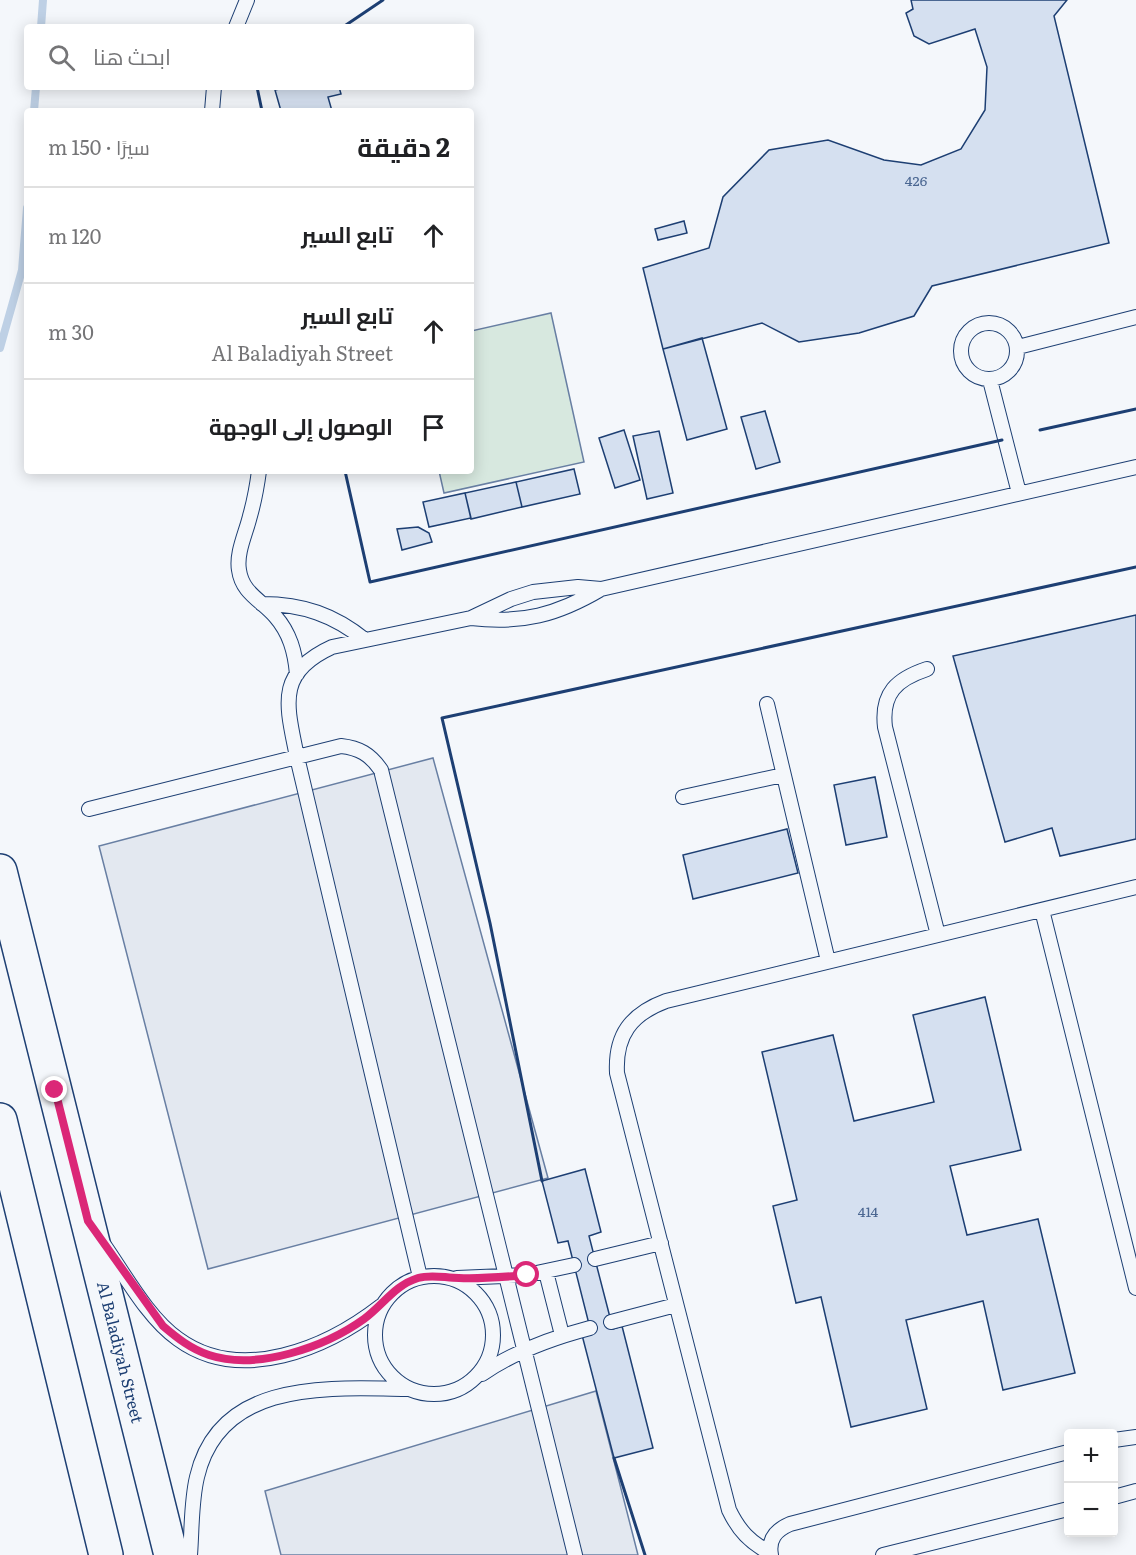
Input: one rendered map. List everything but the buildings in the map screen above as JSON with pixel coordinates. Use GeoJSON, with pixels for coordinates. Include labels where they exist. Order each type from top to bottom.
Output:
{"type":"FeatureCollection","features":[{"type":"Feature","properties":{"kind":"main road","name":"Al Baladiyah Street"},"geometry":{"type":"LineString","coordinates":[[0,871],[171,1555]]}},
{"type":"Feature","properties":{"kind":"main road"},"geometry":{"type":"LineString","coordinates":[[0,1120],[106,1555]]}},
{"type":"Feature","properties":{"kind":"lane"},"geometry":{"type":"LineString","coordinates":[[237,24],[247,0]]}},
{"type":"Feature","properties":{"kind":"lane"},"geometry":{"type":"LineString","coordinates":[[212,108],[214,90]]}},
{"type":"Feature","properties":{"kind":"lane"},"geometry":{"type":"LineString","coordinates":[[1018,347],[1136,317]]}},
{"type":"Feature","properties":{"kind":"lane"},"geometry":{"type":"LineString","coordinates":[[980,324],[1000,325],[1015,338],[1018,347],[1018,357],[1014,366],[1008,373],[990,380],[971,374],[961,357],[964,337],[980,324]]}},
{"type":"Feature","properties":{"kind":"lane"},"geometry":{"type":"LineString","coordinates":[[990,380],[1019,493]]}},
{"type":"Feature","properties":{"kind":"lane"},"geometry":{"type":"LineString","coordinates":[[420,1277],[297,757],[287,703],[290,688],[306,663],[332,647],[471,618],[516,620],[539,616],[560,610],[601,589],[1136,467]]}},
{"type":"Feature","properties":{"kind":"lane"},"geometry":{"type":"LineString","coordinates":[[258,474],[238,568],[247,590],[284,628],[296,658],[297,675]]}},
{"type":"Feature","properties":{"kind":"lane"},"geometry":{"type":"LineString","coordinates":[[471,618],[512,598],[533,592],[567,588],[601,589]]}},
{"type":"Feature","properties":{"kind":"lane"},"geometry":{"type":"LineString","coordinates":[[262,604],[300,606],[318,611],[335,619],[365,640]]}},
{"type":"Feature","properties":{"kind":"lane"},"geometry":{"type":"LineString","coordinates":[[927,669],[901,680],[892,689],[883,713],[938,935]]}},
{"type":"Feature","properties":{"kind":"lane"},"geometry":{"type":"LineString","coordinates":[[767,704],[828,961]]}},
{"type":"Feature","properties":{"kind":"lane"},"geometry":{"type":"LineString","coordinates":[[89,809],[341,746],[353,747],[364,752],[381,770],[575,1555]]}},
{"type":"Feature","properties":{"kind":"lane"},"geometry":{"type":"LineString","coordinates":[[683,797],[783,775]]}},
{"type":"Feature","properties":{"kind":"lane"},"geometry":{"type":"LineString","coordinates":[[770,1554],[745,1536],[729,1510],[617,1073],[616,1060],[622,1036],[640,1013],[666,1000],[1136,887]]}},
{"type":"Feature","properties":{"kind":"lane"},"geometry":{"type":"LineString","coordinates":[[1042,910],[1136,1288]]}},
{"type":"Feature","properties":{"kind":"lane"},"geometry":{"type":"LineString","coordinates":[[88,1221],[163,1326],[177,1339],[211,1355],[231,1360],[251,1360],[296,1352],[341,1334],[383,1305]]}},
{"type":"Feature","properties":{"kind":"lane"},"geometry":{"type":"LineString","coordinates":[[595,1259],[661,1243]]}},
{"type":"Feature","properties":{"kind":"lane"},"geometry":{"type":"LineString","coordinates":[[573,1265],[546,1272],[507,1277],[436,1276],[420,1277],[406,1283],[393,1292],[383,1305],[376,1320],[375,1337],[378,1353],[385,1369],[396,1381],[427,1394],[444,1394],[460,1388],[524,1350],[562,1335],[590,1328]]}},
{"type":"Feature","properties":{"kind":"lane"},"geometry":{"type":"LineString","coordinates":[[546,1272],[562,1335]]}},
{"type":"Feature","properties":{"kind":"lane"},"geometry":{"type":"LineString","coordinates":[[452,1278],[468,1286],[481,1298],[490,1313],[494,1330],[492,1348],[486,1365],[475,1379]]}},
{"type":"Feature","properties":{"kind":"lane"},"geometry":{"type":"LineString","coordinates":[[611,1322],[676,1305]]}},
{"type":"Feature","properties":{"kind":"lane"},"geometry":{"type":"LineString","coordinates":[[190,1555],[196,1478],[209,1446],[233,1419],[264,1400],[301,1391],[411,1389]]}},
{"type":"Feature","properties":{"kind":"lane"},"geometry":{"type":"LineString","coordinates":[[1118,1439],[1136,1437]]}},
{"type":"Feature","properties":{"kind":"lane"},"geometry":{"type":"LineString","coordinates":[[770,1554],[770,1543],[774,1534],[781,1527],[1064,1453]]}},
{"type":"Feature","properties":{"kind":"lane"},"geometry":{"type":"LineString","coordinates":[[1118,1496],[1136,1491]]}},
{"type":"Feature","properties":{"kind":"lane"},"geometry":{"type":"LineString","coordinates":[[883,1555],[1064,1510]]}},
{"type":"Feature","properties":{"kind":"shaded area"},"geometry":{"type":"Polygon","coordinates":[[[551,313],[584,462],[444,493],[440,474],[474,474],[474,330],[551,313]]]}},
{"type":"Feature","properties":{"kind":"shaded area"},"geometry":{"type":"Polygon","coordinates":[[[433,758],[548,1178],[208,1269],[99,846],[433,758]]]}},
{"type":"Feature","properties":{"kind":"shaded area"},"geometry":{"type":"Polygon","coordinates":[[[596,1391],[638,1555],[281,1555],[265,1491],[596,1391]]]}},
{"type":"Feature","properties":{"kind":"waterway"},"geometry":{"type":"LineString","coordinates":[[41,24],[43,0]]}},
{"type":"Feature","properties":{"kind":"waterway"},"geometry":{"type":"LineString","coordinates":[[34,108],[36,90]]}},
{"type":"Feature","properties":{"kind":"waterway"},"geometry":{"type":"LineString","coordinates":[[0,348],[22,270],[24,245]]}},
{"type":"Feature","properties":{"kind":"wall"},"geometry":{"type":"LineString","coordinates":[[347,24],[383,0]]}},
{"type":"Feature","properties":{"kind":"wall"},"geometry":{"type":"LineString","coordinates":[[258,90],[261,108]]}},
{"type":"Feature","properties":{"kind":"wall"},"geometry":{"type":"LineString","coordinates":[[1040,430],[1136,409]]}},
{"type":"Feature","properties":{"kind":"wall"},"geometry":{"type":"LineString","coordinates":[[346,474],[370,582],[1002,440]]}},
{"type":"Feature","properties":{"kind":"wall"},"geometry":{"type":"LineString","coordinates":[[542,1181],[490,923],[442,718],[1136,567]]}},
{"type":"Feature","properties":{"kind":"wall"},"geometry":{"type":"LineString","coordinates":[[614,1458],[645,1555]]}},
{"type":"Feature","properties":{"kind":"route"},"geometry":{"type":"LineString","coordinates":[[55,1090],[88,1221],[163,1326],[177,1339],[193,1348],[231,1360],[251,1360],[296,1352],[341,1334],[383,1305],[393,1292],[420,1277],[470,1278],[527,1275]]}}]}
